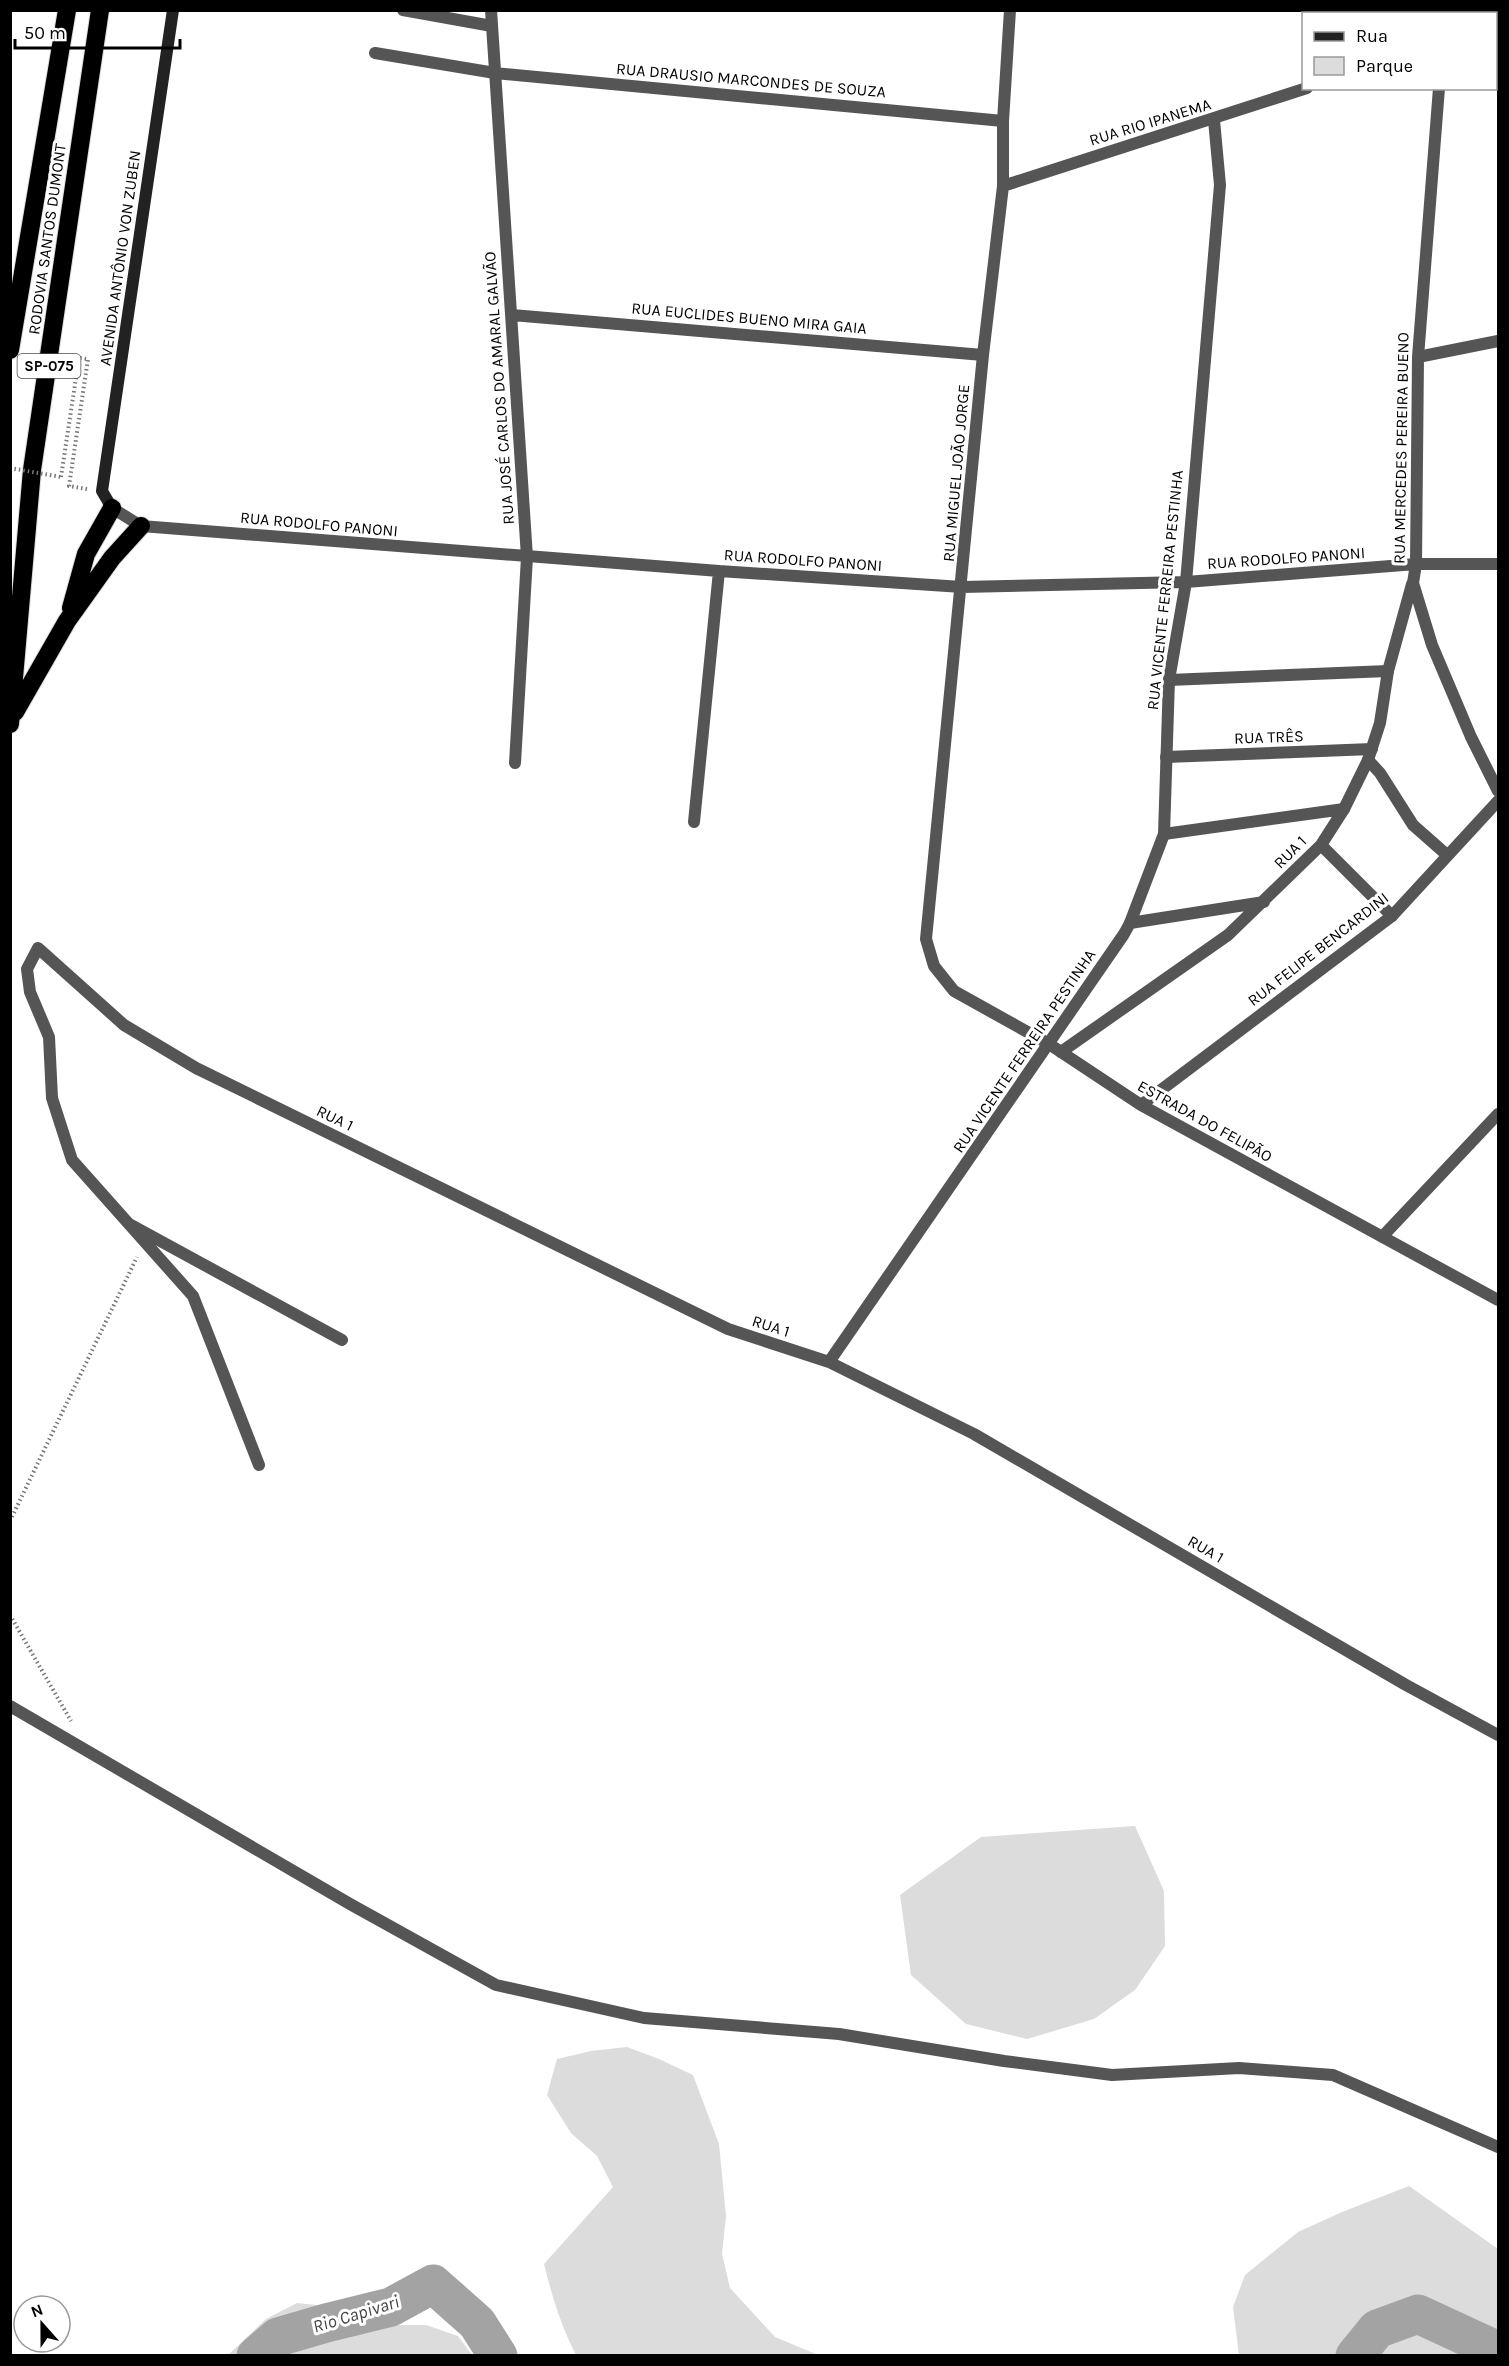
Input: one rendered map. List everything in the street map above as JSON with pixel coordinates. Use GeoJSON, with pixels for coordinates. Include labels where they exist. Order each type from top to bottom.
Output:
{"type":"FeatureCollection","features":[{"type":"Feature","properties":{"kind":"highway","name":"RODOVIA SANTOS DUMONT"},"geometry":{"type":"LineString","coordinates":[[10,350],[67,10]]}},
{"type":"Feature","properties":{"kind":"highway","name":"RODOVIA SANTOS DUMONT"},"geometry":{"type":"LineString","coordinates":[[10,724],[32,470],[100,10]]}},
{"type":"Feature","properties":{"kind":"highway"},"geometry":{"type":"LineString","coordinates":[[67,621],[86,554],[112,508]]}},
{"type":"Feature","properties":{"kind":"highway"},"geometry":{"type":"LineString","coordinates":[[11,719],[67,621],[112,558],[141,526]]}},
{"type":"Feature","properties":{"kind":"street","name":"AVENIDA ANTÔNIO VON ZUBEN"},"geometry":{"type":"LineString","coordinates":[[102,491],[172,10]]}},
{"type":"Feature","properties":{"kind":"street"},"geometry":{"type":"LineString","coordinates":[[403,10],[492,26]]}},
{"type":"Feature","properties":{"kind":"street","name":"RUA JOSÉ CARLOS DO AMARAL GALVÃO"},"geometry":{"type":"LineString","coordinates":[[491,10],[527,557],[515,763]]}},
{"type":"Feature","properties":{"kind":"street","name":"RUA MIGUEL JOÃO JORGE"},"geometry":{"type":"LineString","coordinates":[[926,939],[983,355],[1003,186],[1003,121],[1010,10]]}},
{"type":"Feature","properties":{"kind":"street","name":"RUA DRAUSIO MARCONDES DE SOUZA"},"geometry":{"type":"LineString","coordinates":[[375,53],[495,73],[1003,121]]}},
{"type":"Feature","properties":{"kind":"street","name":"RUA RIO IPANEMA"},"geometry":{"type":"LineString","coordinates":[[1003,186],[1214,120],[1302,90]]}},
{"type":"Feature","properties":{"kind":"street","name":"RUA MERCEDES PEREIRA BUENO"},"geometry":{"type":"LineString","coordinates":[[1439,90],[1418,357],[1416,564],[1413,583],[1432,645],[1498,791]]}},
{"type":"Feature","properties":{"kind":"street","name":"RUA VICENTE FERREIRA PESTINHA"},"geometry":{"type":"LineString","coordinates":[[829,1362],[1130,924],[1164,834],[1169,680],[1186,582],[1220,185],[1214,120]]}},
{"type":"Feature","properties":{"kind":"street","name":"RUA EUCLIDES BUENO MIRA GAIA"},"geometry":{"type":"LineString","coordinates":[[512,315],[983,355]]}},
{"type":"Feature","properties":{"kind":"street"},"geometry":{"type":"LineString","coordinates":[[1418,357],[1498,341]]}},
{"type":"Feature","properties":{"kind":"street"},"geometry":{"type":"LineString","coordinates":[[102,491],[112,508]]}},
{"type":"Feature","properties":{"kind":"street","name":"RUA RODOLFO PANONI"},"geometry":{"type":"LineString","coordinates":[[112,508],[141,526],[527,557],[962,587],[1186,582],[1416,564],[1498,564]]}},
{"type":"Feature","properties":{"kind":"street"},"geometry":{"type":"LineString","coordinates":[[694,822],[719,571]]}},
{"type":"Feature","properties":{"kind":"street","name":"RUA 1"},"geometry":{"type":"LineString","coordinates":[[1061,1052],[1228,935],[1321,845],[1344,809],[1370,755],[1380,723],[1388,671],[1413,583]]}},
{"type":"Feature","properties":{"kind":"street"},"geometry":{"type":"LineString","coordinates":[[1169,680],[1388,671]]}},
{"type":"Feature","properties":{"kind":"street"},"geometry":{"type":"LineString","coordinates":[[1370,755],[1413,825],[1447,855]]}},
{"type":"Feature","properties":{"kind":"street","name":"RUA TRÊS"},"geometry":{"type":"LineString","coordinates":[[1166,757],[1370,755]]}},
{"type":"Feature","properties":{"kind":"street","name":"RUA FELIPE BENCARDINI"},"geometry":{"type":"LineString","coordinates":[[1141,1105],[1392,916],[1498,801]]}},
{"type":"Feature","properties":{"kind":"street"},"geometry":{"type":"LineString","coordinates":[[1164,834],[1344,809]]}},
{"type":"Feature","properties":{"kind":"street"},"geometry":{"type":"LineString","coordinates":[[1321,845],[1392,916]]}},
{"type":"Feature","properties":{"kind":"street"},"geometry":{"type":"LineString","coordinates":[[1130,924],[1264,902]]}},
{"type":"Feature","properties":{"kind":"street","name":"ESTRADA DO FELIPÃO"},"geometry":{"type":"LineString","coordinates":[[926,939],[934,966],[954,991],[1049,1044],[1141,1105],[1498,1300]]}},
{"type":"Feature","properties":{"kind":"street","name":"RUA 1"},"geometry":{"type":"LineString","coordinates":[[130,1225],[72,1160],[52,1098],[50,1037],[30,992],[27,969],[38,948],[124,1026],[196,1068],[728,1329],[829,1362],[974,1434],[1396,1679],[1498,1735]]}},
{"type":"Feature","properties":{"kind":"street"},"geometry":{"type":"LineString","coordinates":[[1382,1237],[1498,1114]]}},
{"type":"Feature","properties":{"kind":"street"},"geometry":{"type":"LineString","coordinates":[[130,1225],[193,1296],[259,1465]]}},
{"type":"Feature","properties":{"kind":"street"},"geometry":{"type":"LineString","coordinates":[[130,1225],[342,1340]]}},
{"type":"Feature","properties":{"kind":"street"},"geometry":{"type":"LineString","coordinates":[[10,1706],[350,1904],[496,1985],[644,2018],[839,2034],[1005,2061],[1112,2075],[1239,2068],[1333,2075],[1498,2147]]}},
{"type":"Feature","properties":{"kind":"path"},"geometry":{"type":"LineString","coordinates":[[10,468],[61,477],[79,358],[88,359],[69,486],[102,491]]}},
{"type":"Feature","properties":{"kind":"path"},"geometry":{"type":"LineString","coordinates":[[10,1521],[144,1241]]}},
{"type":"Feature","properties":{"kind":"path"},"geometry":{"type":"LineString","coordinates":[[10,1616],[87,1751]]}},
{"type":"Feature","properties":{"kind":"green space"},"geometry":{"type":"Polygon","coordinates":[[[1135,1826],[1164,1891],[1165,1946],[1135,1990],[1094,2019],[1027,2039],[966,2024],[911,1975],[900,1895],[981,1837],[1135,1826]]]}},
{"type":"Feature","properties":{"kind":"green space"},"geometry":{"type":"Polygon","coordinates":[[[627,2047],[693,2075],[719,2144],[726,2216],[722,2254],[730,2288],[775,2337],[818,2355],[576,2355],[557,2311],[544,2264],[613,2187],[597,2156],[571,2133],[547,2095],[557,2059],[591,2051],[627,2047]]]}},
{"type":"Feature","properties":{"kind":"green space"},"geometry":{"type":"Polygon","coordinates":[[[1409,2186],[1498,2249],[1498,2355],[1239,2355],[1233,2307],[1245,2275],[1298,2232],[1409,2186]]]}},
{"type":"Feature","properties":{"kind":"green space"},"geometry":{"type":"Polygon","coordinates":[[[297,2303],[336,2307],[375,2325],[426,2325],[458,2336],[472,2355],[228,2355],[266,2319],[297,2303]]]}},
{"type":"Feature","properties":{"kind":"waterway","name":"Rio Capivari"},"geometry":{"type":"LineString","coordinates":[[256,2356],[278,2337],[391,2307],[433,2284],[477,2323],[498,2356]]}},
{"type":"Feature","properties":{"kind":"waterway","name":"Rio Capivari"},"geometry":{"type":"LineString","coordinates":[[1355,2356],[1377,2329],[1418,2314],[1498,2351]]}}]}
